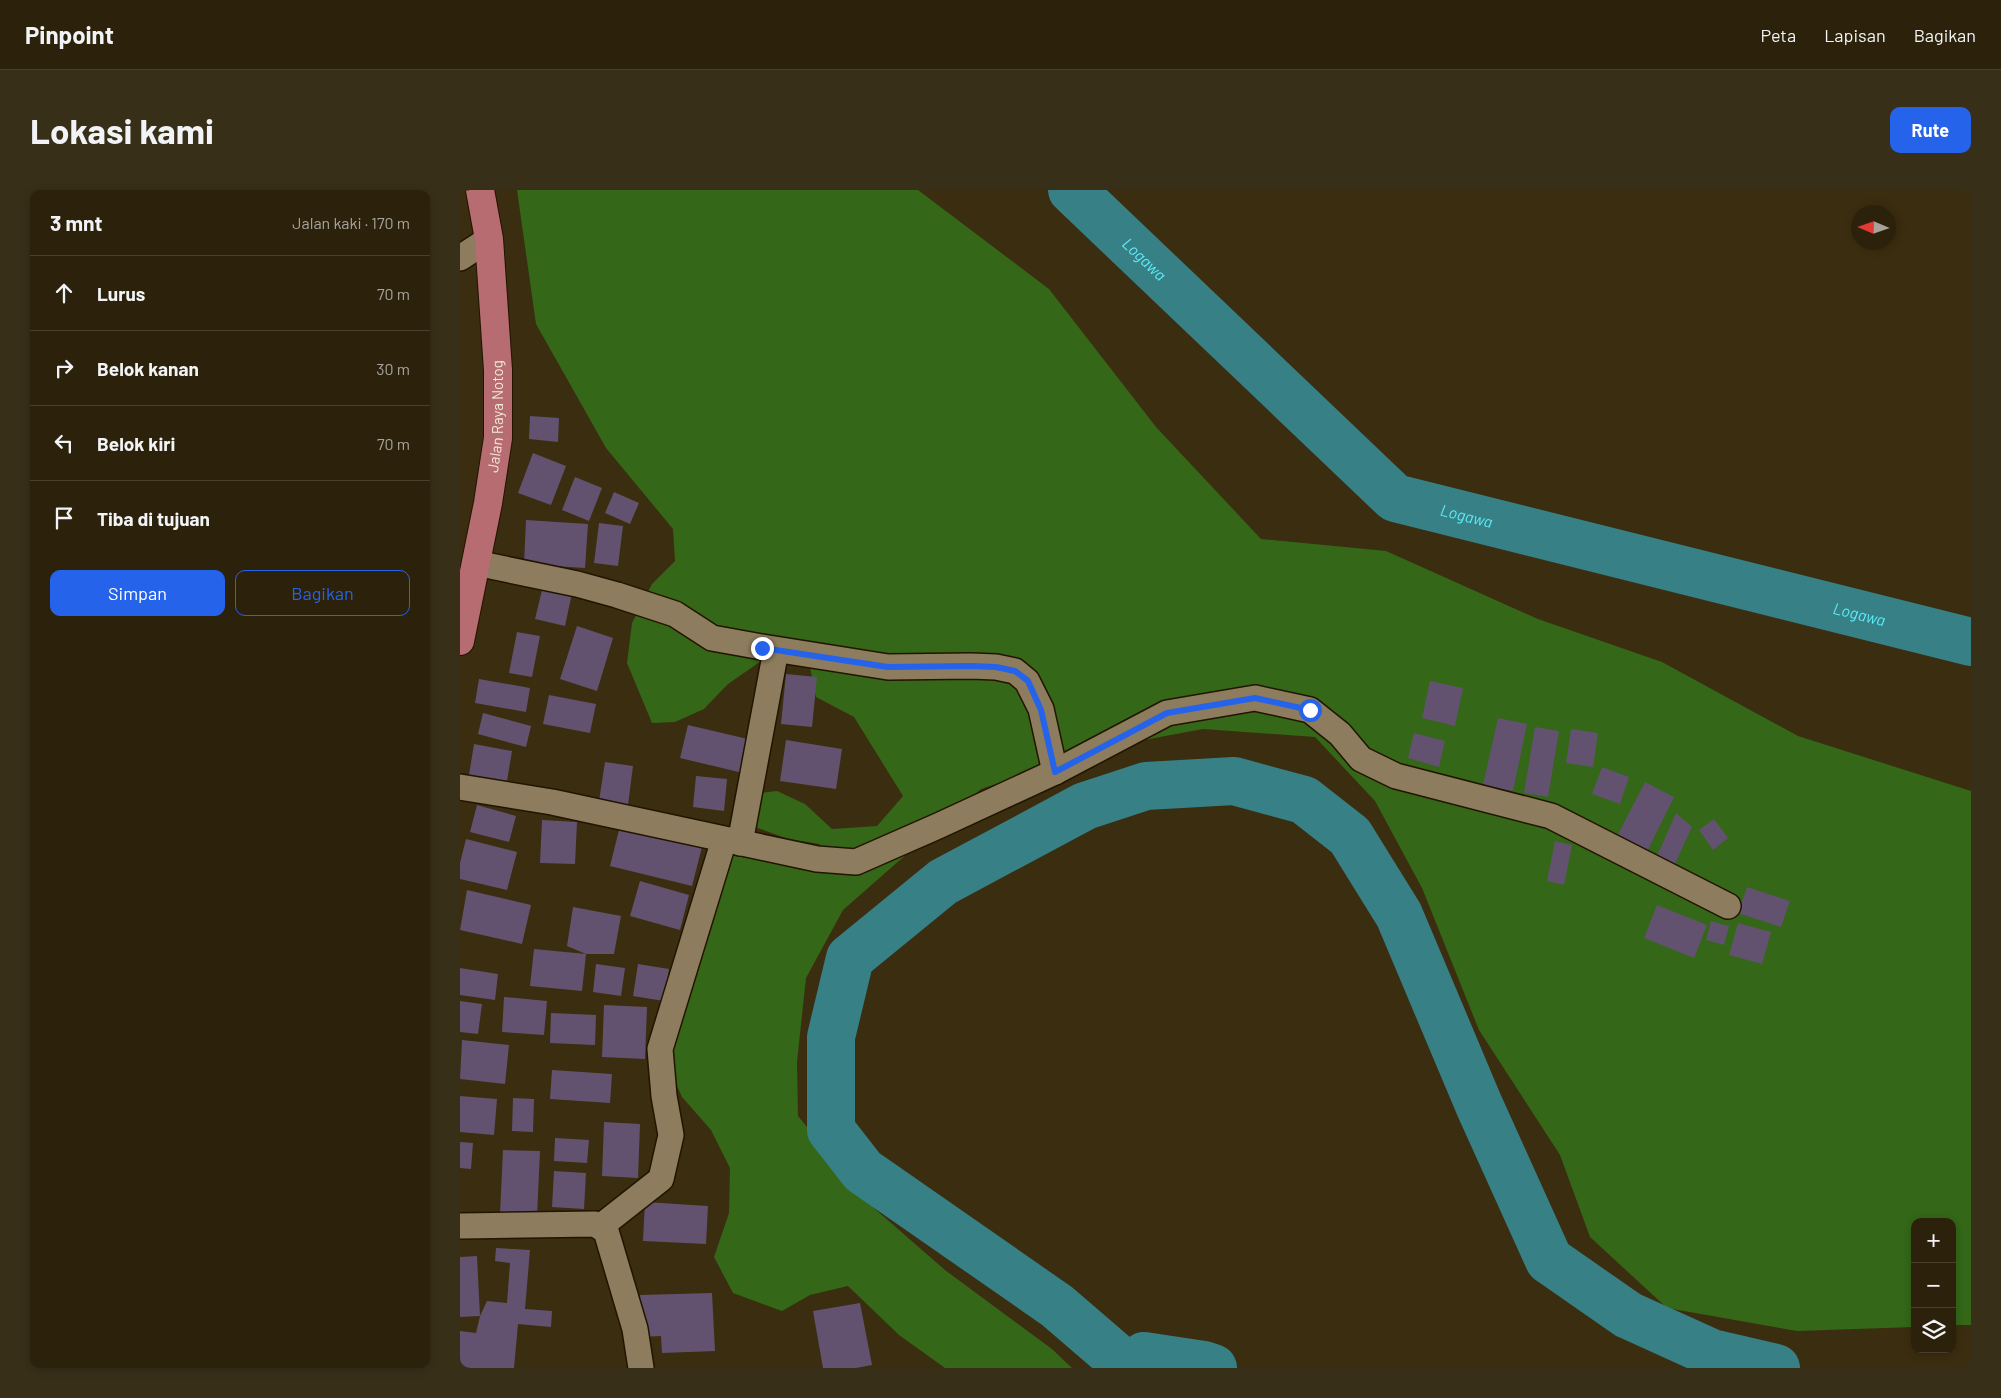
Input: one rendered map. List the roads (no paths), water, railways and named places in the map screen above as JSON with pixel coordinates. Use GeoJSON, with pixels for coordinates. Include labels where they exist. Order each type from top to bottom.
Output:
{"type":"FeatureCollection","features":[{"type":"Feature","properties":{"kind":"highway","name":"Jalan Raya Notog"},"geometry":{"type":"LineString","coordinates":[[460,641],[488,503],[498,438],[498,370],[489,239],[480,190]]}},
{"type":"Feature","properties":{"kind":"street"},"geometry":{"type":"LineString","coordinates":[[460,258],[489,239]]}},
{"type":"Feature","properties":{"kind":"street"},"geometry":{"type":"LineString","coordinates":[[476,563],[577,584],[617,595],[675,614],[712,638],[888,667],[971,666],[996,667],[1015,671],[1028,681],[1041,710],[1055,772]]}},
{"type":"Feature","properties":{"kind":"street"},"geometry":{"type":"LineString","coordinates":[[600,1227],[660,1178],[671,1135],[664,1096],[660,1049],[732,842],[776,650]]}},
{"type":"Feature","properties":{"kind":"street"},"geometry":{"type":"LineString","coordinates":[[460,787],[552,802],[817,859],[856,862],[1055,772],[1167,713],[1255,698],[1310,710],[1340,734],[1360,760],[1396,776],[1551,816],[1728,906]]}},
{"type":"Feature","properties":{"kind":"street"},"geometry":{"type":"LineString","coordinates":[[460,1226],[595,1224],[600,1227],[606,1232],[632,1320],[641,1368]]}},
{"type":"Feature","properties":{"kind":"waterway","name":"Logawa"},"geometry":{"type":"LineString","coordinates":[[1072,190],[1395,498],[1971,642]]}},
{"type":"Feature","properties":{"kind":"waterway"},"geometry":{"type":"LineString","coordinates":[[1129,1368],[1057,1306],[863,1171],[831,1130],[831,1037],[850,958],[943,882],[1085,806],[1146,786],[1234,781],[1304,800],[1350,836],[1399,915],[1479,1105],[1549,1260],[1628,1315],[1712,1353],[1776,1368]]}},
{"type":"Feature","properties":{"kind":"waterway"},"geometry":{"type":"LineString","coordinates":[[1129,1368],[1144,1356],[1213,1368]]}}]}
